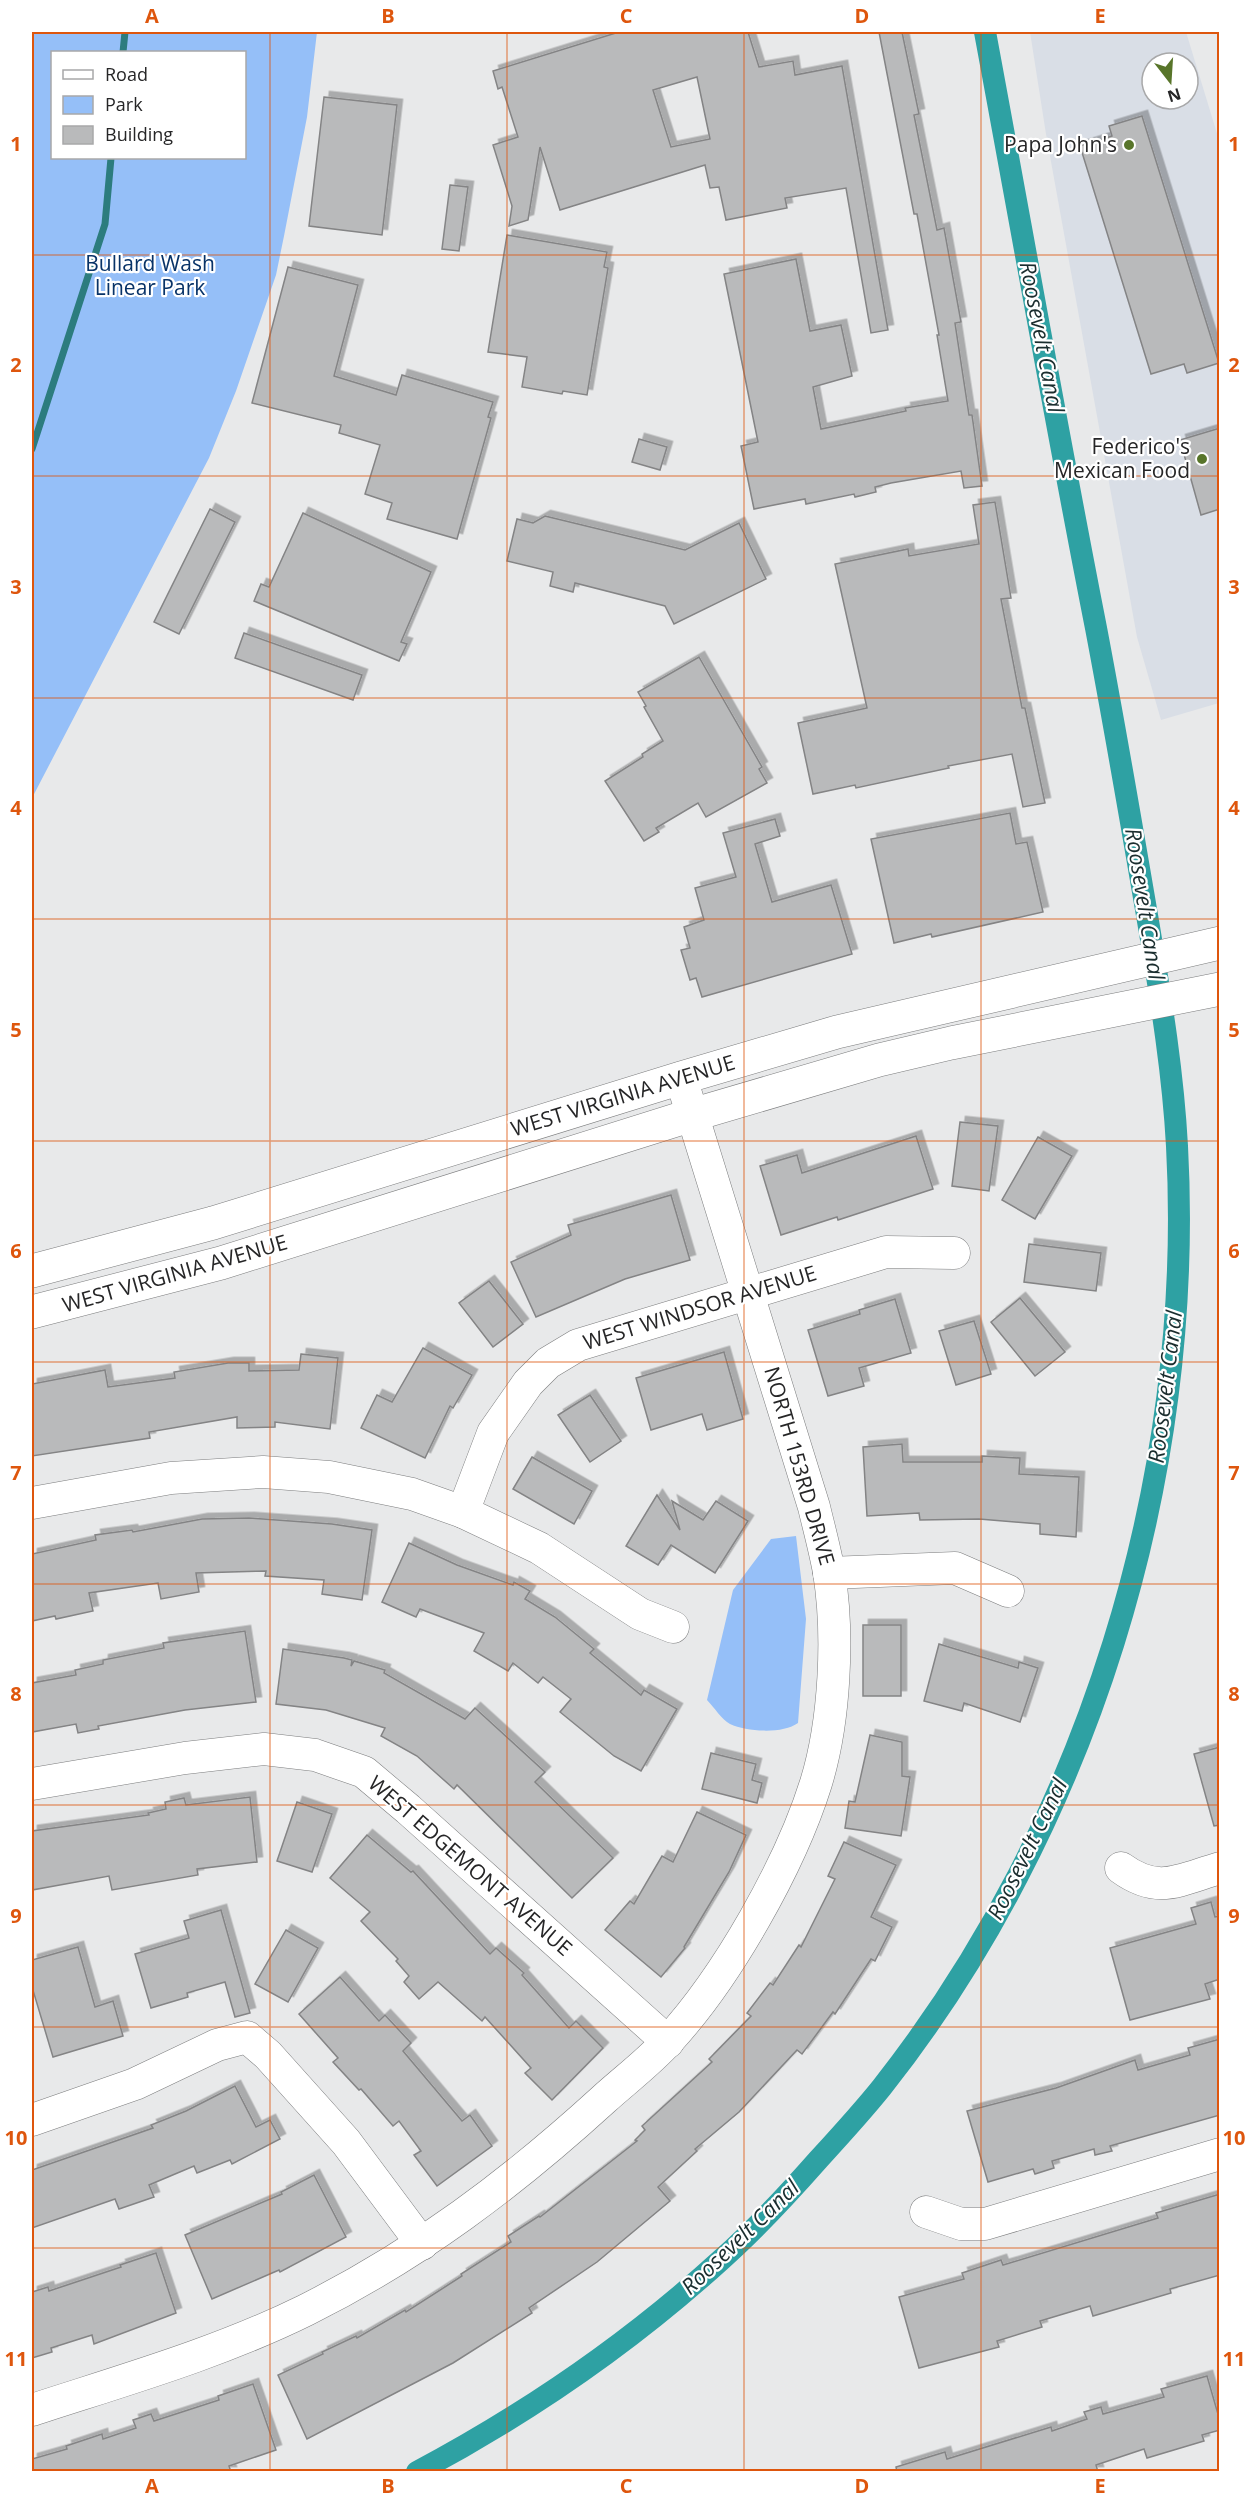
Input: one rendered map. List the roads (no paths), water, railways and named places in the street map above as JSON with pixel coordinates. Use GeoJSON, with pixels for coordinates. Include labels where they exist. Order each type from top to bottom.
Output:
{"type":"FeatureCollection","features":[{"type":"Feature","properties":{"kind":"main road","name":"WEST VIRGINIA AVENUE"},"geometry":{"type":"LineString","coordinates":[[32,1271],[213,1223],[681,1078],[880,1021],[1205,947]]}},
{"type":"Feature","properties":{"kind":"main road","name":"WEST VIRGINIA AVENUE"},"geometry":{"type":"LineString","coordinates":[[32,1312],[221,1263],[692,1115],[879,1060],[951,1043],[1209,991]]}},
{"type":"Feature","properties":{"kind":"street","name":"NORTH 153RD DRIVE"},"geometry":{"type":"LineString","coordinates":[[32,2410],[226,2345],[307,2310],[422,2244],[495,2193],[565,2135],[668,2042],[722,1970],[754,1918],[790,1849],[817,1782],[829,1721],[835,1657],[829,1573],[814,1507],[681,1078]]}},
{"type":"Feature","properties":{"kind":"street","name":"WEST WINDSOR AVENUE"},"geometry":{"type":"LineString","coordinates":[[464,1512],[493,1433],[528,1383],[548,1363],[578,1345],[886,1252],[954,1252]]}},
{"type":"Feature","properties":{"kind":"street"},"geometry":{"type":"LineString","coordinates":[[32,1503],[171,1478],[263,1472],[329,1477],[412,1494],[464,1512],[539,1548],[640,1614],[673,1628]]}},
{"type":"Feature","properties":{"kind":"street"},"geometry":{"type":"LineString","coordinates":[[829,1573],[955,1568],[1008,1591]]}},
{"type":"Feature","properties":{"kind":"street","name":"WEST EDGEMONT AVENUE"},"geometry":{"type":"LineString","coordinates":[[32,1784],[186,1758],[264,1749],[315,1755],[364,1772],[668,2042]]}},
{"type":"Feature","properties":{"kind":"street"},"geometry":{"type":"LineString","coordinates":[[1121,1868],[1136,1879],[1154,1884],[1220,1868]]}},
{"type":"Feature","properties":{"kind":"street"},"geometry":{"type":"LineString","coordinates":[[32,2120],[135,2084],[217,2045],[247,2037],[268,2055],[346,2142],[422,2244]]}},
{"type":"Feature","properties":{"kind":"street"},"geometry":{"type":"LineString","coordinates":[[927,2212],[962,2224],[985,2224],[1220,2154]]}},
{"type":"Feature","properties":{"kind":"waterway"},"geometry":{"type":"LineString","coordinates":[[123,51],[125,32]]}},
{"type":"Feature","properties":{"kind":"waterway","name":"Roosevelt Canal"},"geometry":{"type":"LineString","coordinates":[[417,2472],[498,2426],[576,2375],[687,2290],[772,2211],[882,2087],[955,1985],[1018,1877],[1071,1762],[1114,1643],[1146,1521],[1167,1396],[1178,1271],[1177,1146],[1173,1091],[1158,982],[1103,665],[985,32]]}},
{"type":"Feature","properties":{"kind":"waterway"},"geometry":{"type":"LineString","coordinates":[[32,449],[105,224],[111,159]]}},
{"type":"Feature","properties":{"kind":"place","name":"Papa John's"},"geometry":{"type":"Point","coordinates":[1129,145]}},
{"type":"Feature","properties":{"kind":"place","name":"Federico's Mexican Food"},"geometry":{"type":"Point","coordinates":[1202,459]}},
{"type":"Feature","properties":{"kind":"park label","name":"Bullard Wash Linear Park"},"geometry":{"type":"Point","coordinates":[150,276]}}]}
